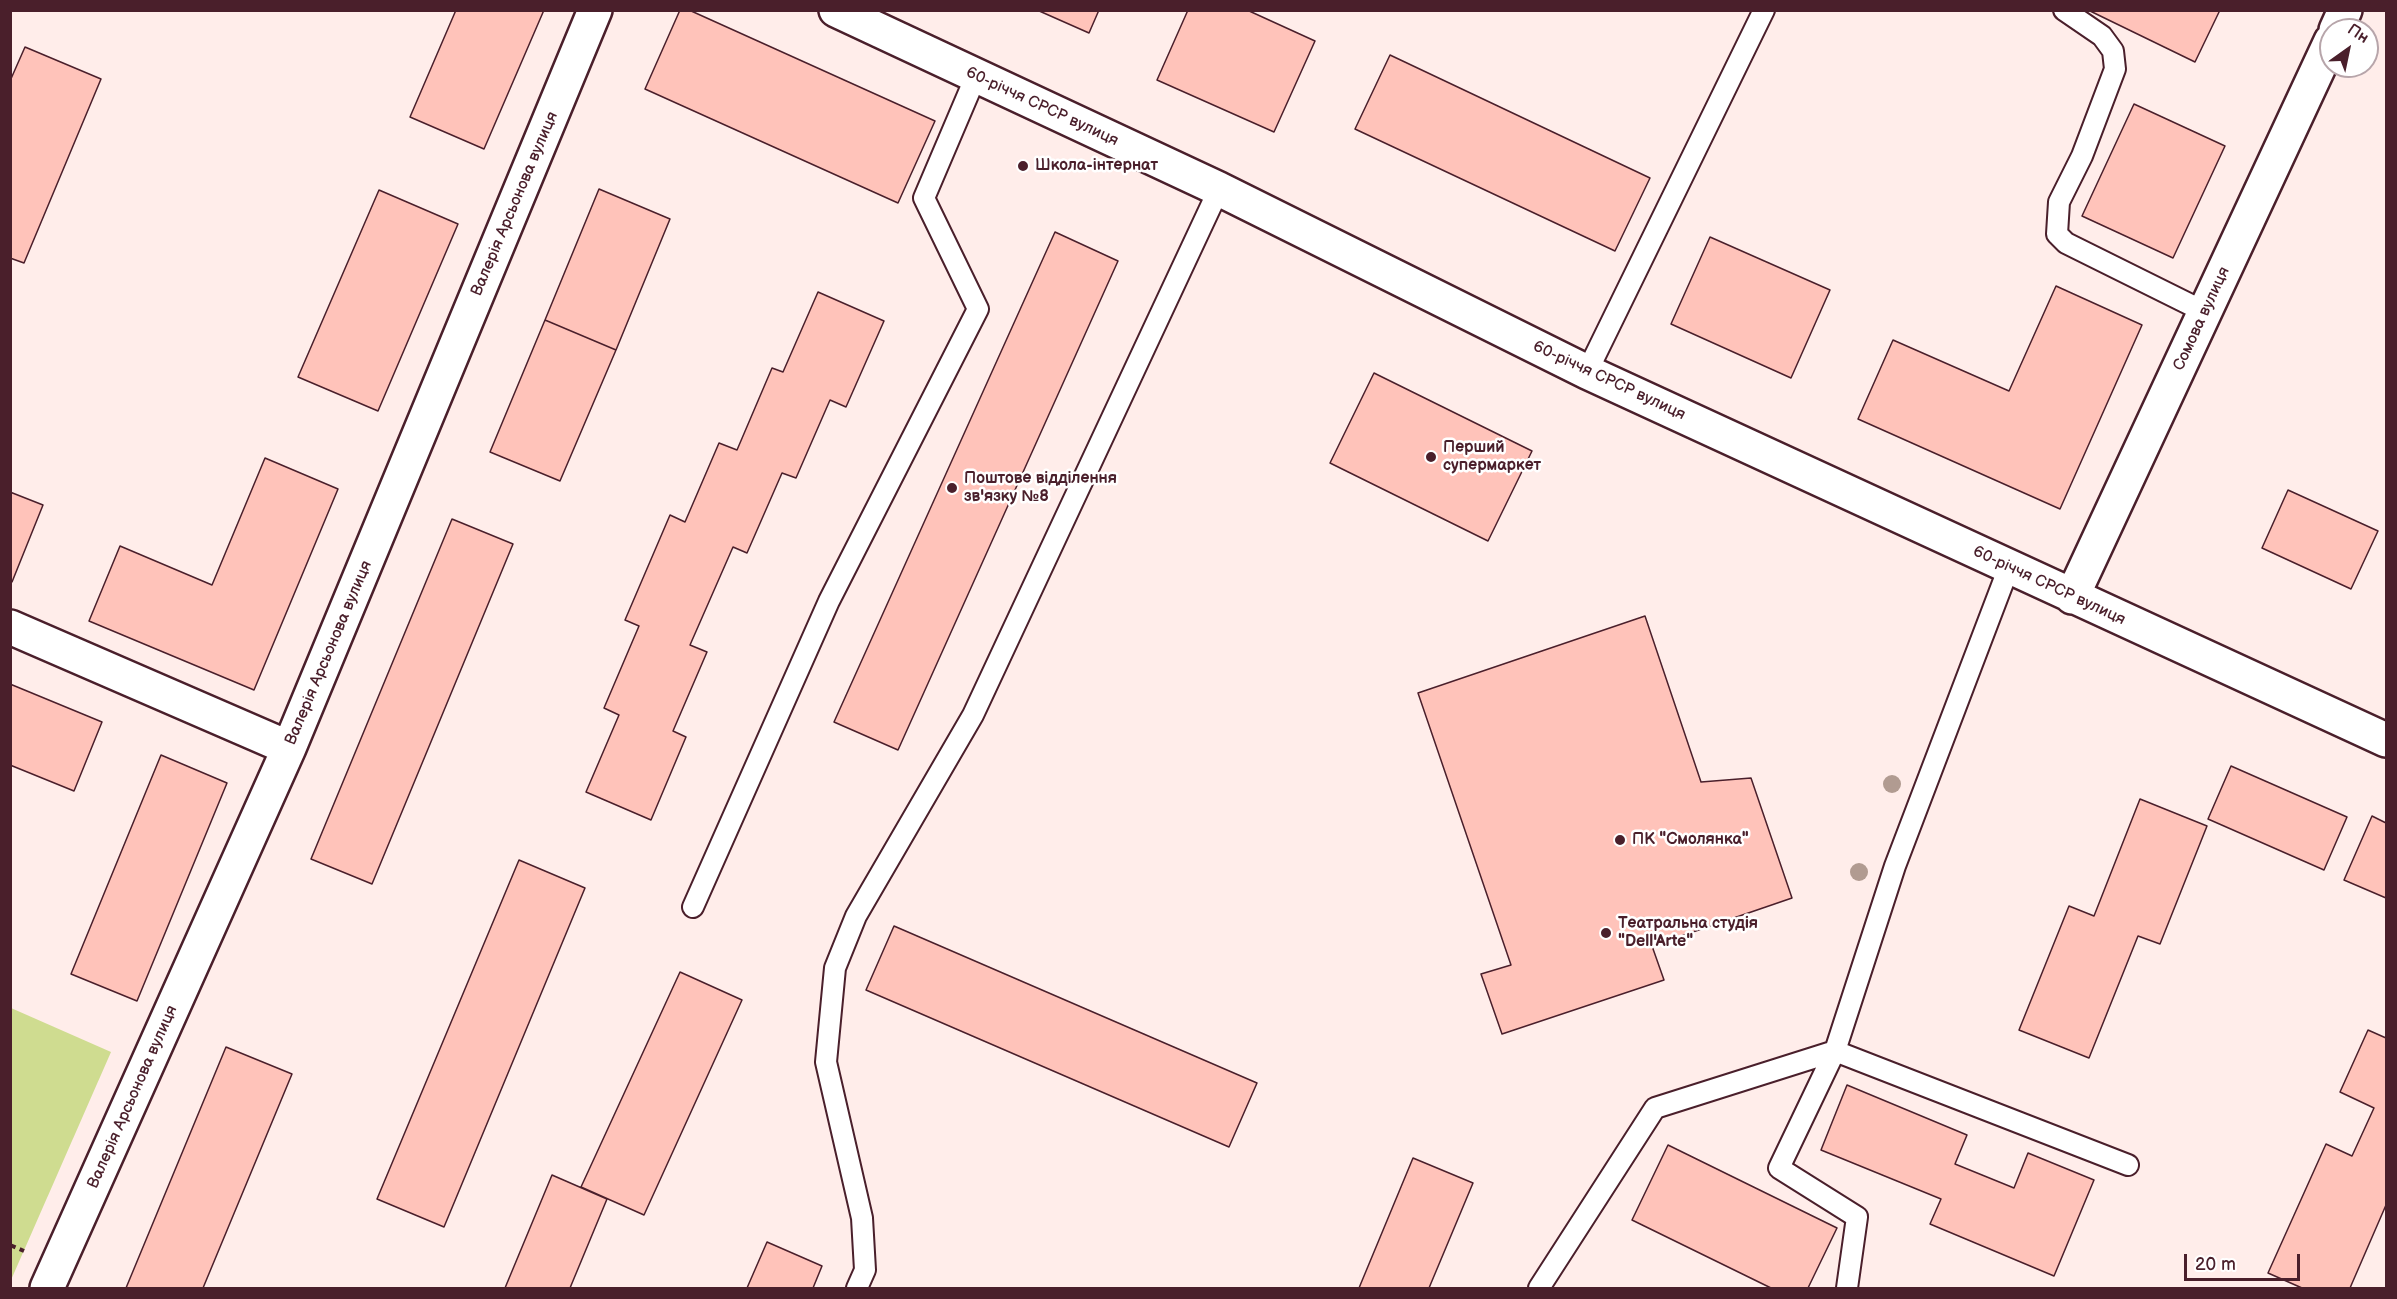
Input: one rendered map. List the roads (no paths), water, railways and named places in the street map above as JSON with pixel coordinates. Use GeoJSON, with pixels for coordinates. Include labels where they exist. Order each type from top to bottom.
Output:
{"type":"FeatureCollection","features":[{"type":"Feature","properties":{"kind":"street","name":"Валерія Арсьонова вулиця"},"geometry":{"type":"LineString","coordinates":[[47,1288],[289,748],[595,10]]}},
{"type":"Feature","properties":{"kind":"street","name":"60-річчя СРСР вулиця"},"geometry":{"type":"LineString","coordinates":[[836,10],[1219,189],[1587,372],[2386,740]]}},
{"type":"Feature","properties":{"kind":"street","name":"Сомова вулиця"},"geometry":{"type":"LineString","coordinates":[[2072,597],[2319,67]]}},
{"type":"Feature","properties":{"kind":"street"},"geometry":{"type":"LineString","coordinates":[[10,627],[289,748]]}},
{"type":"Feature","properties":{"kind":"lane"},"geometry":{"type":"LineString","coordinates":[[1587,372],[1764,10]]}},
{"type":"Feature","properties":{"kind":"lane"},"geometry":{"type":"LineString","coordinates":[[2064,10],[2075,15],[2102,36],[2113,51],[2115,69],[2082,156],[2059,202],[2057,234],[2066,243],[2205,312]]}},
{"type":"Feature","properties":{"kind":"lane"},"geometry":{"type":"LineString","coordinates":[[693,907],[830,601],[978,309],[924,198],[975,76]]}},
{"type":"Feature","properties":{"kind":"lane"},"geometry":{"type":"LineString","coordinates":[[857,1288],[865,1270],[862,1218],[826,1062],[835,968],[856,916],[973,715],[1219,189]]}},
{"type":"Feature","properties":{"kind":"lane"},"geometry":{"type":"LineString","coordinates":[[1847,1288],[1857,1217],[1779,1168],[1835,1052],[1895,866],[2009,567]]}},
{"type":"Feature","properties":{"kind":"lane"},"geometry":{"type":"LineString","coordinates":[[1539,1288],[1655,1108],[1835,1052],[2128,1166]]}},
{"type":"Feature","properties":{"kind":"place","name":"Школа-інтернат"},"geometry":{"type":"Point","coordinates":[1023,166]}},
{"type":"Feature","properties":{"kind":"place","name":"Перший супермаркет"},"geometry":{"type":"Point","coordinates":[1431,457]}},
{"type":"Feature","properties":{"kind":"place","name":"Поштове відділення зв'язку №8"},"geometry":{"type":"Point","coordinates":[952,488]}},
{"type":"Feature","properties":{"kind":"place","name":"ПК \"Смолянка\""},"geometry":{"type":"Point","coordinates":[1620,840]}},
{"type":"Feature","properties":{"kind":"place","name":"Театральна студiя \"Dell'Arte\""},"geometry":{"type":"Point","coordinates":[1606,933]}}]}
